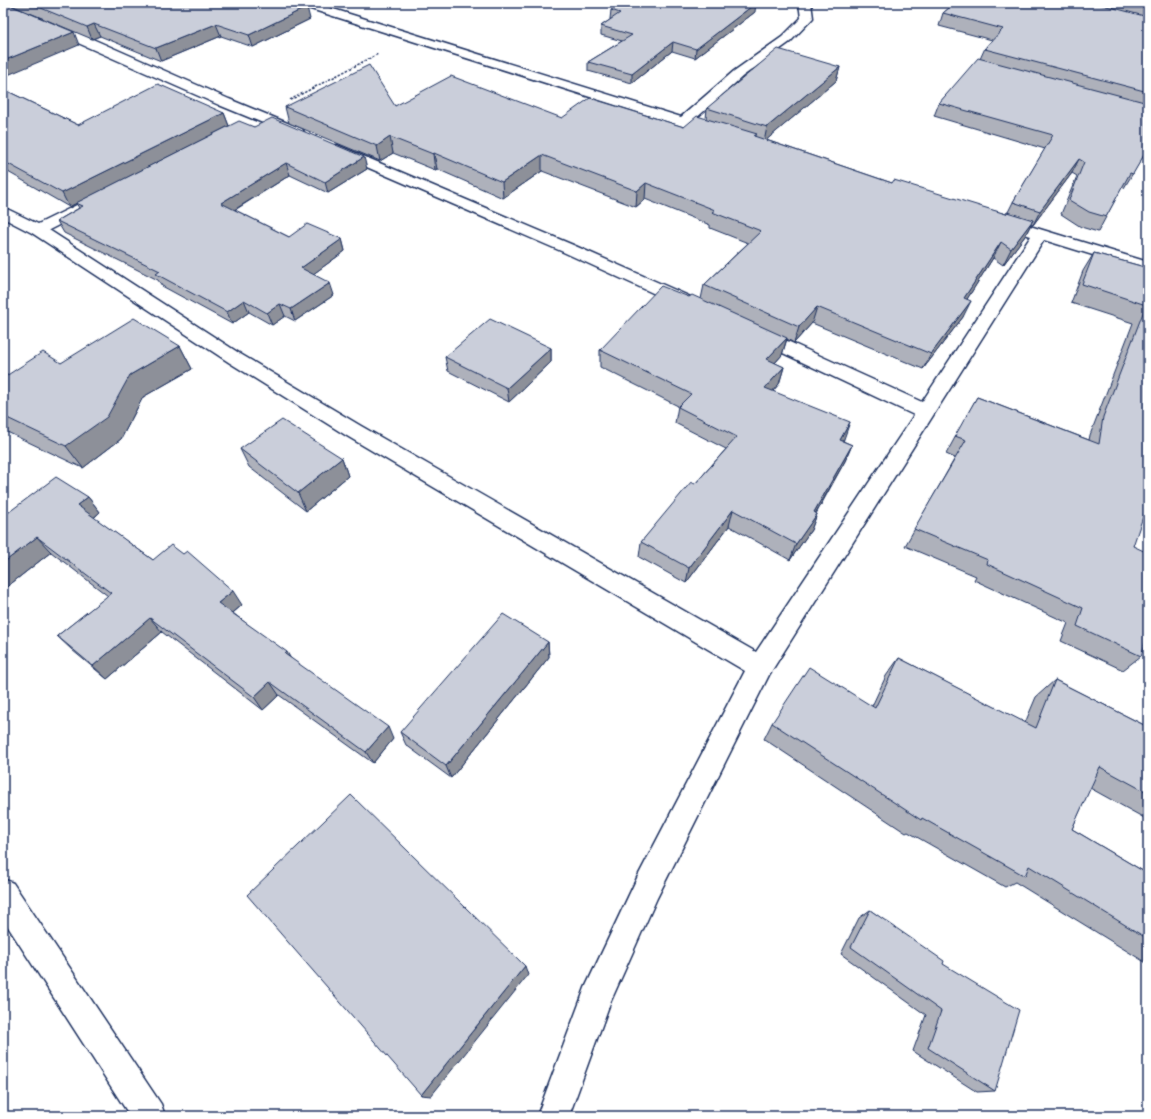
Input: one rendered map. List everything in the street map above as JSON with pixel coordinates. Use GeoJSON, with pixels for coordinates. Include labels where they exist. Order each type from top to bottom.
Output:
{"type":"FeatureCollection","features":[{"type":"Feature","properties":{"kind":"street"},"geometry":{"type":"LineString","coordinates":[[302,3],[730,136]]}},
{"type":"Feature","properties":{"kind":"street"},"geometry":{"type":"LineString","coordinates":[[684,122],[746,67],[779,46],[796,32],[806,18],[805,3]]}},
{"type":"Feature","properties":{"kind":"street"},"geometry":{"type":"LineString","coordinates":[[3,6],[310,138]]}},
{"type":"Feature","properties":{"kind":"street"},"geometry":{"type":"LineString","coordinates":[[240,127],[261,117]]}},
{"type":"Feature","properties":{"kind":"street"},"geometry":{"type":"LineString","coordinates":[[324,144],[567,248],[697,307]]}},
{"type":"Feature","properties":{"kind":"street"},"geometry":{"type":"LineString","coordinates":[[38,230],[96,200]]}},
{"type":"Feature","properties":{"kind":"street"},"geometry":{"type":"LineString","coordinates":[[3,212],[38,230],[229,355],[295,395],[760,667]]}},
{"type":"Feature","properties":{"kind":"street"},"geometry":{"type":"LineString","coordinates":[[1010,225],[1148,267]]}},
{"type":"Feature","properties":{"kind":"street"},"geometry":{"type":"LineString","coordinates":[[553,1116],[596,999],[647,888],[760,667],[1040,234]]}},
{"type":"Feature","properties":{"kind":"street"},"geometry":{"type":"LineString","coordinates":[[740,326],[926,412]]}},
{"type":"Feature","properties":{"kind":"street"},"geometry":{"type":"LineString","coordinates":[[3,893],[149,1116]]}},
{"type":"Feature","properties":{"kind":"path"},"geometry":{"type":"LineString","coordinates":[[261,117],[411,37]]}},
{"type":"Feature","properties":{"kind":"building"},"geometry":{"type":"Polygon","coordinates":[[[3,3],[5,3],[74,32],[3,61],[3,3]]]}},
{"type":"Feature","properties":{"kind":"building"},"geometry":{"type":"Polygon","coordinates":[[[29,3],[295,3],[307,7],[249,35],[216,24],[156,48],[94,24],[87,27],[29,3]]]}},
{"type":"Feature","properties":{"kind":"building"},"geometry":{"type":"Polygon","coordinates":[[[622,3],[756,3],[696,49],[673,42],[632,74],[588,62],[632,35],[601,26],[620,13],[611,10],[622,3]]]}},
{"type":"Feature","properties":{"kind":"building"},"geometry":{"type":"Polygon","coordinates":[[[955,3],[1095,3],[1148,17],[1148,92],[985,49],[1003,29],[943,13],[955,3]]]}},
{"type":"Feature","properties":{"kind":"building"},"geometry":{"type":"Polygon","coordinates":[[[1135,3],[1148,3],[1148,6],[1135,3]]]}},
{"type":"Feature","properties":{"kind":"building"},"geometry":{"type":"Polygon","coordinates":[[[778,49],[840,67],[767,127],[707,108],[778,49]]]}},
{"type":"Feature","properties":{"kind":"building"},"geometry":{"type":"Polygon","coordinates":[[[978,58],[1148,103],[1148,146],[1133,174],[1130,173],[1106,217],[1089,212],[1069,200],[1084,162],[1079,159],[1040,211],[1013,202],[1053,135],[939,103],[978,58]]]}},
{"type":"Feature","properties":{"kind":"building"},"geometry":{"type":"Polygon","coordinates":[[[369,65],[395,106],[451,76],[562,118],[590,98],[684,127],[697,116],[757,134],[754,136],[892,183],[894,180],[1006,214],[1007,212],[1033,220],[1011,249],[1001,242],[964,298],[971,301],[931,354],[817,307],[799,327],[704,285],[761,231],[712,212],[715,210],[646,183],[637,191],[542,155],[502,182],[434,153],[433,154],[390,137],[377,146],[285,107],[369,65]]]}},
{"type":"Feature","properties":{"kind":"building"},"geometry":{"type":"Polygon","coordinates":[[[158,84],[224,113],[62,193],[3,161],[3,89],[78,125],[158,84]]]}},
{"type":"Feature","properties":{"kind":"building"},"geometry":{"type":"Polygon","coordinates":[[[272,118],[364,157],[325,182],[286,163],[221,203],[289,237],[307,224],[342,239],[301,268],[330,283],[291,309],[280,304],[267,313],[244,300],[227,312],[156,274],[160,271],[57,221],[83,206],[76,203],[239,121],[254,127],[272,118]]]}},
{"type":"Feature","properties":{"kind":"building"},"geometry":{"type":"Polygon","coordinates":[[[1094,253],[1148,268],[1148,502],[1133,546],[1148,553],[1148,633],[1141,656],[1077,626],[1083,608],[987,564],[988,560],[914,529],[966,440],[955,436],[977,397],[1099,444],[1103,417],[1146,305],[1082,284],[1094,253]]]}},
{"type":"Feature","properties":{"kind":"building"},"geometry":{"type":"Polygon","coordinates":[[[661,286],[689,297],[692,295],[787,338],[767,359],[784,367],[765,388],[850,422],[840,440],[852,445],[814,512],[817,514],[796,544],[733,510],[689,568],[641,542],[691,482],[695,484],[737,437],[678,407],[691,394],[600,350],[661,286]]]}},
{"type":"Feature","properties":{"kind":"building"},"geometry":{"type":"Polygon","coordinates":[[[134,318],[180,346],[130,375],[107,417],[66,446],[3,416],[3,378],[43,352],[61,363],[134,318]]]}},
{"type":"Feature","properties":{"kind":"building"},"geometry":{"type":"Polygon","coordinates":[[[490,319],[551,348],[507,388],[445,357],[490,319]]]}},
{"type":"Feature","properties":{"kind":"building"},"geometry":{"type":"Polygon","coordinates":[[[282,420],[342,458],[298,493],[240,449],[282,420]]]}},
{"type":"Feature","properties":{"kind":"building"},"geometry":{"type":"Polygon","coordinates":[[[56,477],[88,497],[77,505],[153,560],[171,545],[183,554],[187,551],[233,591],[218,603],[287,652],[285,654],[388,727],[366,752],[270,682],[254,697],[150,618],[93,666],[57,636],[111,593],[37,537],[3,563],[3,514],[5,515],[56,477]]]}},
{"type":"Feature","properties":{"kind":"building"},"geometry":{"type":"Polygon","coordinates":[[[503,614],[548,642],[446,766],[400,732],[503,614]]]}},
{"type":"Feature","properties":{"kind":"building"},"geometry":{"type":"Polygon","coordinates":[[[899,658],[1036,728],[1055,680],[1148,727],[1148,793],[1100,767],[1072,829],[1148,874],[1148,939],[1029,866],[1025,876],[922,818],[921,820],[772,723],[809,667],[875,708],[899,658]]]}},
{"type":"Feature","properties":{"kind":"building"},"geometry":{"type":"Polygon","coordinates":[[[351,795],[525,966],[421,1095],[247,895],[351,795]]]}},
{"type":"Feature","properties":{"kind":"building"},"geometry":{"type":"Polygon","coordinates":[[[870,910],[944,961],[943,964],[1019,1010],[995,1091],[928,1048],[941,1011],[851,947],[870,910]]]}}]}
